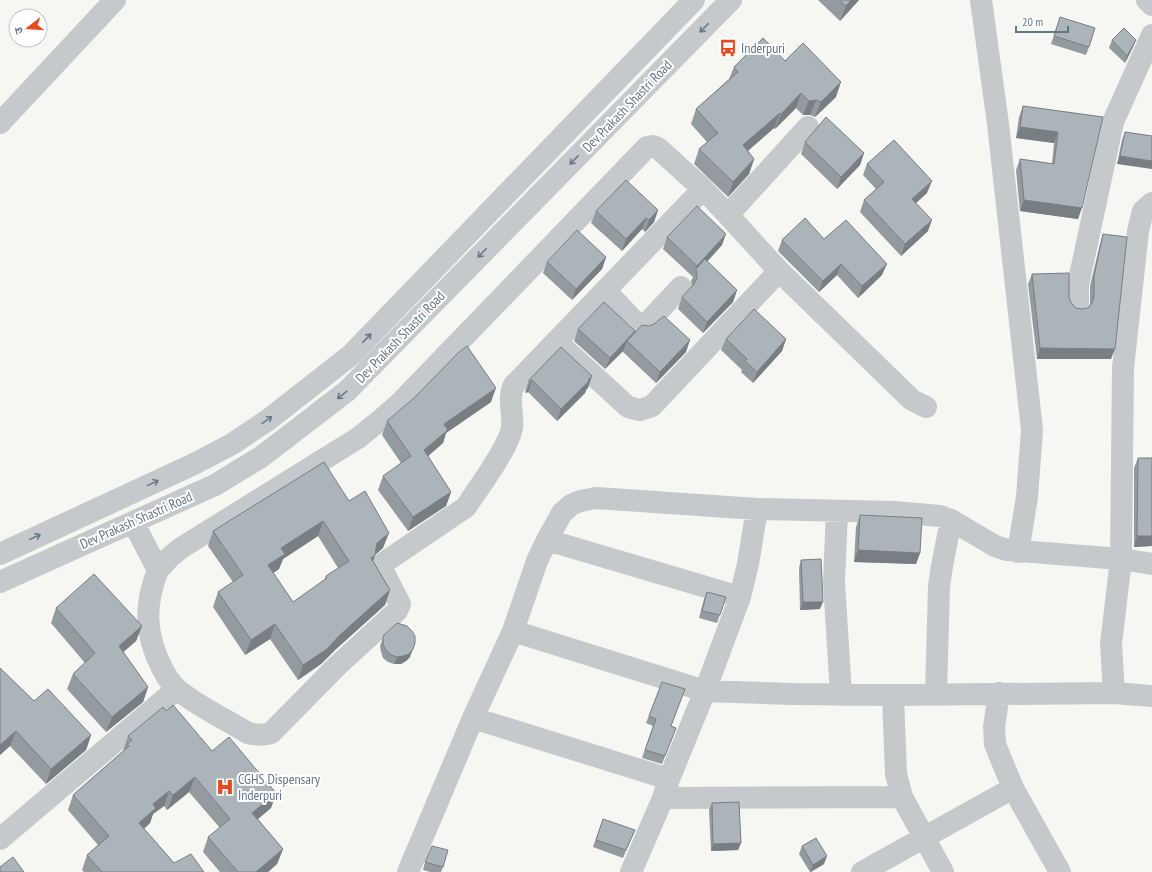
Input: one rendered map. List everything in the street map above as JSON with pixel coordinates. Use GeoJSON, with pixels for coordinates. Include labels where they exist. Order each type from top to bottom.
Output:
{"type":"FeatureCollection","features":[{"type":"Feature","properties":{"kind":"street"},"geometry":{"type":"LineString","coordinates":[[0,123],[115,0]]}},
{"type":"Feature","properties":{"kind":"street","name":"Dev Prakash Shastri Road"},"geometry":{"type":"LineString","coordinates":[[0,554],[194,464],[232,444],[268,420],[351,355],[694,0]]}},
{"type":"Feature","properties":{"kind":"street","name":"Dev Prakash Shastri Road"},"geometry":{"type":"LineString","coordinates":[[0,582],[214,485],[261,457],[347,391],[731,0]]}},
{"type":"Feature","properties":{"kind":"street"},"geometry":{"type":"LineString","coordinates":[[980,0],[998,124],[1032,430],[1027,497],[1018,552]]}},
{"type":"Feature","properties":{"kind":"street"},"geometry":{"type":"LineString","coordinates":[[1147,0],[1152,4]]}},
{"type":"Feature","properties":{"kind":"street"},"geometry":{"type":"LineString","coordinates":[[1078,307],[1078,285],[1113,122],[1152,35]]}},
{"type":"Feature","properties":{"kind":"street"},"geometry":{"type":"LineString","coordinates":[[728,214],[808,127]]}},
{"type":"Feature","properties":{"kind":"street"},"geometry":{"type":"LineString","coordinates":[[703,190],[514,385],[511,393],[512,428],[509,436],[504,447],[466,507],[382,564],[382,569],[400,604],[397,612],[337,666],[271,732],[265,735],[248,733],[191,700],[177,689],[168,678],[160,664],[153,649],[150,636],[148,610],[158,570],[181,548],[358,438],[400,403],[647,147],[653,146],[658,148],[703,190],[728,214],[780,271],[912,400],[926,407]]}},
{"type":"Feature","properties":{"kind":"street"},"geometry":{"type":"LineString","coordinates":[[1114,693],[1111,644],[1121,559],[1123,368],[1138,231],[1143,211],[1152,203]]}},
{"type":"Feature","properties":{"kind":"street"},"geometry":{"type":"LineString","coordinates":[[557,342],[628,407],[635,409],[646,408],[652,406],[780,271]]}},
{"type":"Feature","properties":{"kind":"street"},"geometry":{"type":"LineString","coordinates":[[606,291],[636,323],[643,325],[649,321],[681,287]]}},
{"type":"Feature","properties":{"kind":"street"},"geometry":{"type":"LineString","coordinates":[[408,872],[473,718],[513,631],[537,561],[562,513],[571,505],[580,501],[596,498],[757,509],[894,512],[932,515],[951,520],[995,546],[1007,550],[1121,559],[1152,564]]}},
{"type":"Feature","properties":{"kind":"street"},"geometry":{"type":"LineString","coordinates":[[631,872],[705,691],[740,597],[748,564],[757,509]]}},
{"type":"Feature","properties":{"kind":"street"},"geometry":{"type":"LineString","coordinates":[[837,511],[834,582],[841,695]]}},
{"type":"Feature","properties":{"kind":"street"},"geometry":{"type":"LineString","coordinates":[[936,695],[939,586],[951,520]]}},
{"type":"Feature","properties":{"kind":"street"},"geometry":{"type":"LineString","coordinates":[[133,522],[158,570]]}},
{"type":"Feature","properties":{"kind":"street"},"geometry":{"type":"LineString","coordinates":[[547,540],[740,597]]}},
{"type":"Feature","properties":{"kind":"street"},"geometry":{"type":"LineString","coordinates":[[513,631],[705,691],[841,695],[1114,693],[1152,696]]}},
{"type":"Feature","properties":{"kind":"street"},"geometry":{"type":"LineString","coordinates":[[0,839],[177,689]]}},
{"type":"Feature","properties":{"kind":"street"},"geometry":{"type":"LineString","coordinates":[[999,693],[994,727],[995,744],[1000,759],[1013,788],[1060,872]]}},
{"type":"Feature","properties":{"kind":"street"},"geometry":{"type":"LineString","coordinates":[[893,695],[896,774],[902,797],[943,872]]}},
{"type":"Feature","properties":{"kind":"street"},"geometry":{"type":"LineString","coordinates":[[473,718],[666,788],[902,797]]}},
{"type":"Feature","properties":{"kind":"street"},"geometry":{"type":"LineString","coordinates":[[862,872],[1013,788]]}},
{"type":"Feature","properties":{"kind":"building"},"geometry":{"type":"Polygon","coordinates":[[[839,0],[851,0],[846,6],[839,0]]]}},
{"type":"Feature","properties":{"kind":"building"},"geometry":{"type":"Polygon","coordinates":[[[1060,17],[1095,28],[1089,47],[1054,36],[1060,17]]]}},
{"type":"Feature","properties":{"kind":"building"},"geometry":{"type":"Polygon","coordinates":[[[1124,28],[1136,40],[1127,56],[1112,40],[1124,28]]]}},
{"type":"Feature","properties":{"kind":"building"},"geometry":{"type":"Polygon","coordinates":[[[763,38],[785,61],[803,43],[841,82],[821,102],[816,100],[809,101],[801,93],[781,114],[780,113],[743,145],[754,159],[733,182],[699,149],[718,133],[696,109],[738,72],[734,67],[763,38]]]}},
{"type":"Feature","properties":{"kind":"building"},"geometry":{"type":"Polygon","coordinates":[[[1023,106],[1103,117],[1082,208],[1024,200],[1020,159],[1054,164],[1058,132],[1020,127],[1023,106]]]}},
{"type":"Feature","properties":{"kind":"building"},"geometry":{"type":"Polygon","coordinates":[[[826,117],[864,153],[841,177],[805,142],[826,117]]]}},
{"type":"Feature","properties":{"kind":"building"},"geometry":{"type":"Polygon","coordinates":[[[1125,132],[1152,136],[1152,161],[1120,156],[1125,132]]]}},
{"type":"Feature","properties":{"kind":"building"},"geometry":{"type":"Polygon","coordinates":[[[894,140],[932,181],[912,199],[932,220],[905,244],[864,200],[884,182],[867,164],[894,140]]]}},
{"type":"Feature","properties":{"kind":"building"},"geometry":{"type":"Polygon","coordinates":[[[626,180],[658,210],[649,220],[646,218],[626,239],[596,211],[626,180]]]}},
{"type":"Feature","properties":{"kind":"building"},"geometry":{"type":"Polygon","coordinates":[[[697,206],[726,234],[697,266],[667,237],[697,206]]]}},
{"type":"Feature","properties":{"kind":"building"},"geometry":{"type":"Polygon","coordinates":[[[805,218],[824,239],[846,220],[887,264],[862,286],[841,264],[823,281],[782,240],[805,218]]]}},
{"type":"Feature","properties":{"kind":"building"},"geometry":{"type":"Polygon","coordinates":[[[577,230],[606,257],[576,289],[547,262],[577,230]]]}},
{"type":"Feature","properties":{"kind":"building"},"geometry":{"type":"Polygon","coordinates":[[[1103,234],[1127,237],[1115,349],[1040,348],[1032,274],[1069,273],[1069,297],[1071,303],[1076,308],[1088,308],[1094,297],[1094,276],[1103,234]]]}},
{"type":"Feature","properties":{"kind":"building"},"geometry":{"type":"Polygon","coordinates":[[[705,259],[737,290],[707,322],[682,297],[694,284],[697,278],[696,269],[705,259]]]}},
{"type":"Feature","properties":{"kind":"building"},"geometry":{"type":"Polygon","coordinates":[[[604,302],[635,331],[610,358],[578,329],[604,302]]]}},
{"type":"Feature","properties":{"kind":"building"},"geometry":{"type":"Polygon","coordinates":[[[754,309],[786,339],[757,372],[745,361],[747,359],[726,339],[754,309]]]}},
{"type":"Feature","properties":{"kind":"building"},"geometry":{"type":"Polygon","coordinates":[[[664,316],[690,340],[660,372],[627,341],[642,325],[649,326],[654,324],[664,316]]]}},
{"type":"Feature","properties":{"kind":"building"},"geometry":{"type":"Polygon","coordinates":[[[467,346],[496,388],[444,424],[448,430],[424,450],[451,492],[413,517],[383,476],[411,456],[387,421],[414,398],[459,352],[467,346]]]}},
{"type":"Feature","properties":{"kind":"building"},"geometry":{"type":"Polygon","coordinates":[[[561,347],[592,376],[588,380],[589,381],[561,409],[532,380],[530,382],[529,380],[561,347]]]}},
{"type":"Feature","properties":{"kind":"building"},"geometry":{"type":"Polygon","coordinates":[[[1138,458],[1152,458],[1152,536],[1137,536],[1138,458]]]}},
{"type":"Feature","properties":{"kind":"building"},"geometry":{"type":"Polygon","coordinates":[[[324,462],[349,501],[365,491],[389,533],[377,543],[375,555],[371,558],[390,590],[340,635],[327,649],[303,665],[275,624],[251,640],[218,592],[243,575],[213,531],[324,462]],[[323,521],[281,548],[285,554],[268,565],[293,602],[327,578],[326,576],[349,561],[323,521]]]}},
{"type":"Feature","properties":{"kind":"building"},"geometry":{"type":"Polygon","coordinates":[[[860,515],[922,518],[920,553],[858,550],[860,515]]]}},
{"type":"Feature","properties":{"kind":"building"},"geometry":{"type":"Polygon","coordinates":[[[821,559],[823,602],[803,602],[801,560],[821,559]]]}},
{"type":"Feature","properties":{"kind":"building"},"geometry":{"type":"Polygon","coordinates":[[[94,574],[142,626],[119,646],[148,687],[112,717],[73,674],[95,653],[56,608],[94,574]]]}},
{"type":"Feature","properties":{"kind":"building"},"geometry":{"type":"Polygon","coordinates":[[[707,592],[726,597],[720,615],[702,611],[707,592]]]}},
{"type":"Feature","properties":{"kind":"building"},"geometry":{"type":"Polygon","coordinates":[[[397,623],[407,626],[412,631],[415,636],[415,643],[409,654],[397,657],[391,655],[386,650],[383,645],[383,638],[384,635],[397,623]]]}},
{"type":"Feature","properties":{"kind":"building"},"geometry":{"type":"Polygon","coordinates":[[[0,668],[34,701],[48,689],[91,735],[51,769],[16,731],[0,745],[0,668]]]}},
{"type":"Feature","properties":{"kind":"building"},"geometry":{"type":"Polygon","coordinates":[[[662,682],[685,689],[671,726],[676,728],[665,756],[645,750],[656,719],[649,716],[662,682]]]}},
{"type":"Feature","properties":{"kind":"building"},"geometry":{"type":"Polygon","coordinates":[[[173,705],[212,751],[229,737],[276,793],[252,813],[283,849],[256,872],[238,872],[208,837],[230,819],[195,777],[173,795],[169,791],[153,804],[156,808],[139,823],[174,863],[191,854],[204,872],[102,872],[87,855],[109,836],[73,795],[129,746],[127,744],[132,740],[128,736],[163,707],[166,711],[173,705]]]}},
{"type":"Feature","properties":{"kind":"building"},"geometry":{"type":"Polygon","coordinates":[[[739,802],[741,843],[713,844],[712,803],[739,802]]]}},
{"type":"Feature","properties":{"kind":"building"},"geometry":{"type":"Polygon","coordinates":[[[603,819],[635,830],[626,850],[596,840],[603,819]]]}},
{"type":"Feature","properties":{"kind":"building"},"geometry":{"type":"Polygon","coordinates":[[[816,838],[827,856],[813,865],[802,846],[816,838]]]}},
{"type":"Feature","properties":{"kind":"building"},"geometry":{"type":"Polygon","coordinates":[[[432,846],[448,850],[443,867],[425,862],[432,846]]]}},
{"type":"Feature","properties":{"kind":"building"},"geometry":{"type":"Polygon","coordinates":[[[13,857],[24,872],[0,872],[0,867],[13,857]]]}},
{"type":"Feature","properties":{"kind":"place","name":"Inderpuri"},"geometry":{"type":"Point","coordinates":[728,48]}},
{"type":"Feature","properties":{"kind":"place","name":"CGHS Dispensary Inderpuri"},"geometry":{"type":"Point","coordinates":[225,787]}}]}
